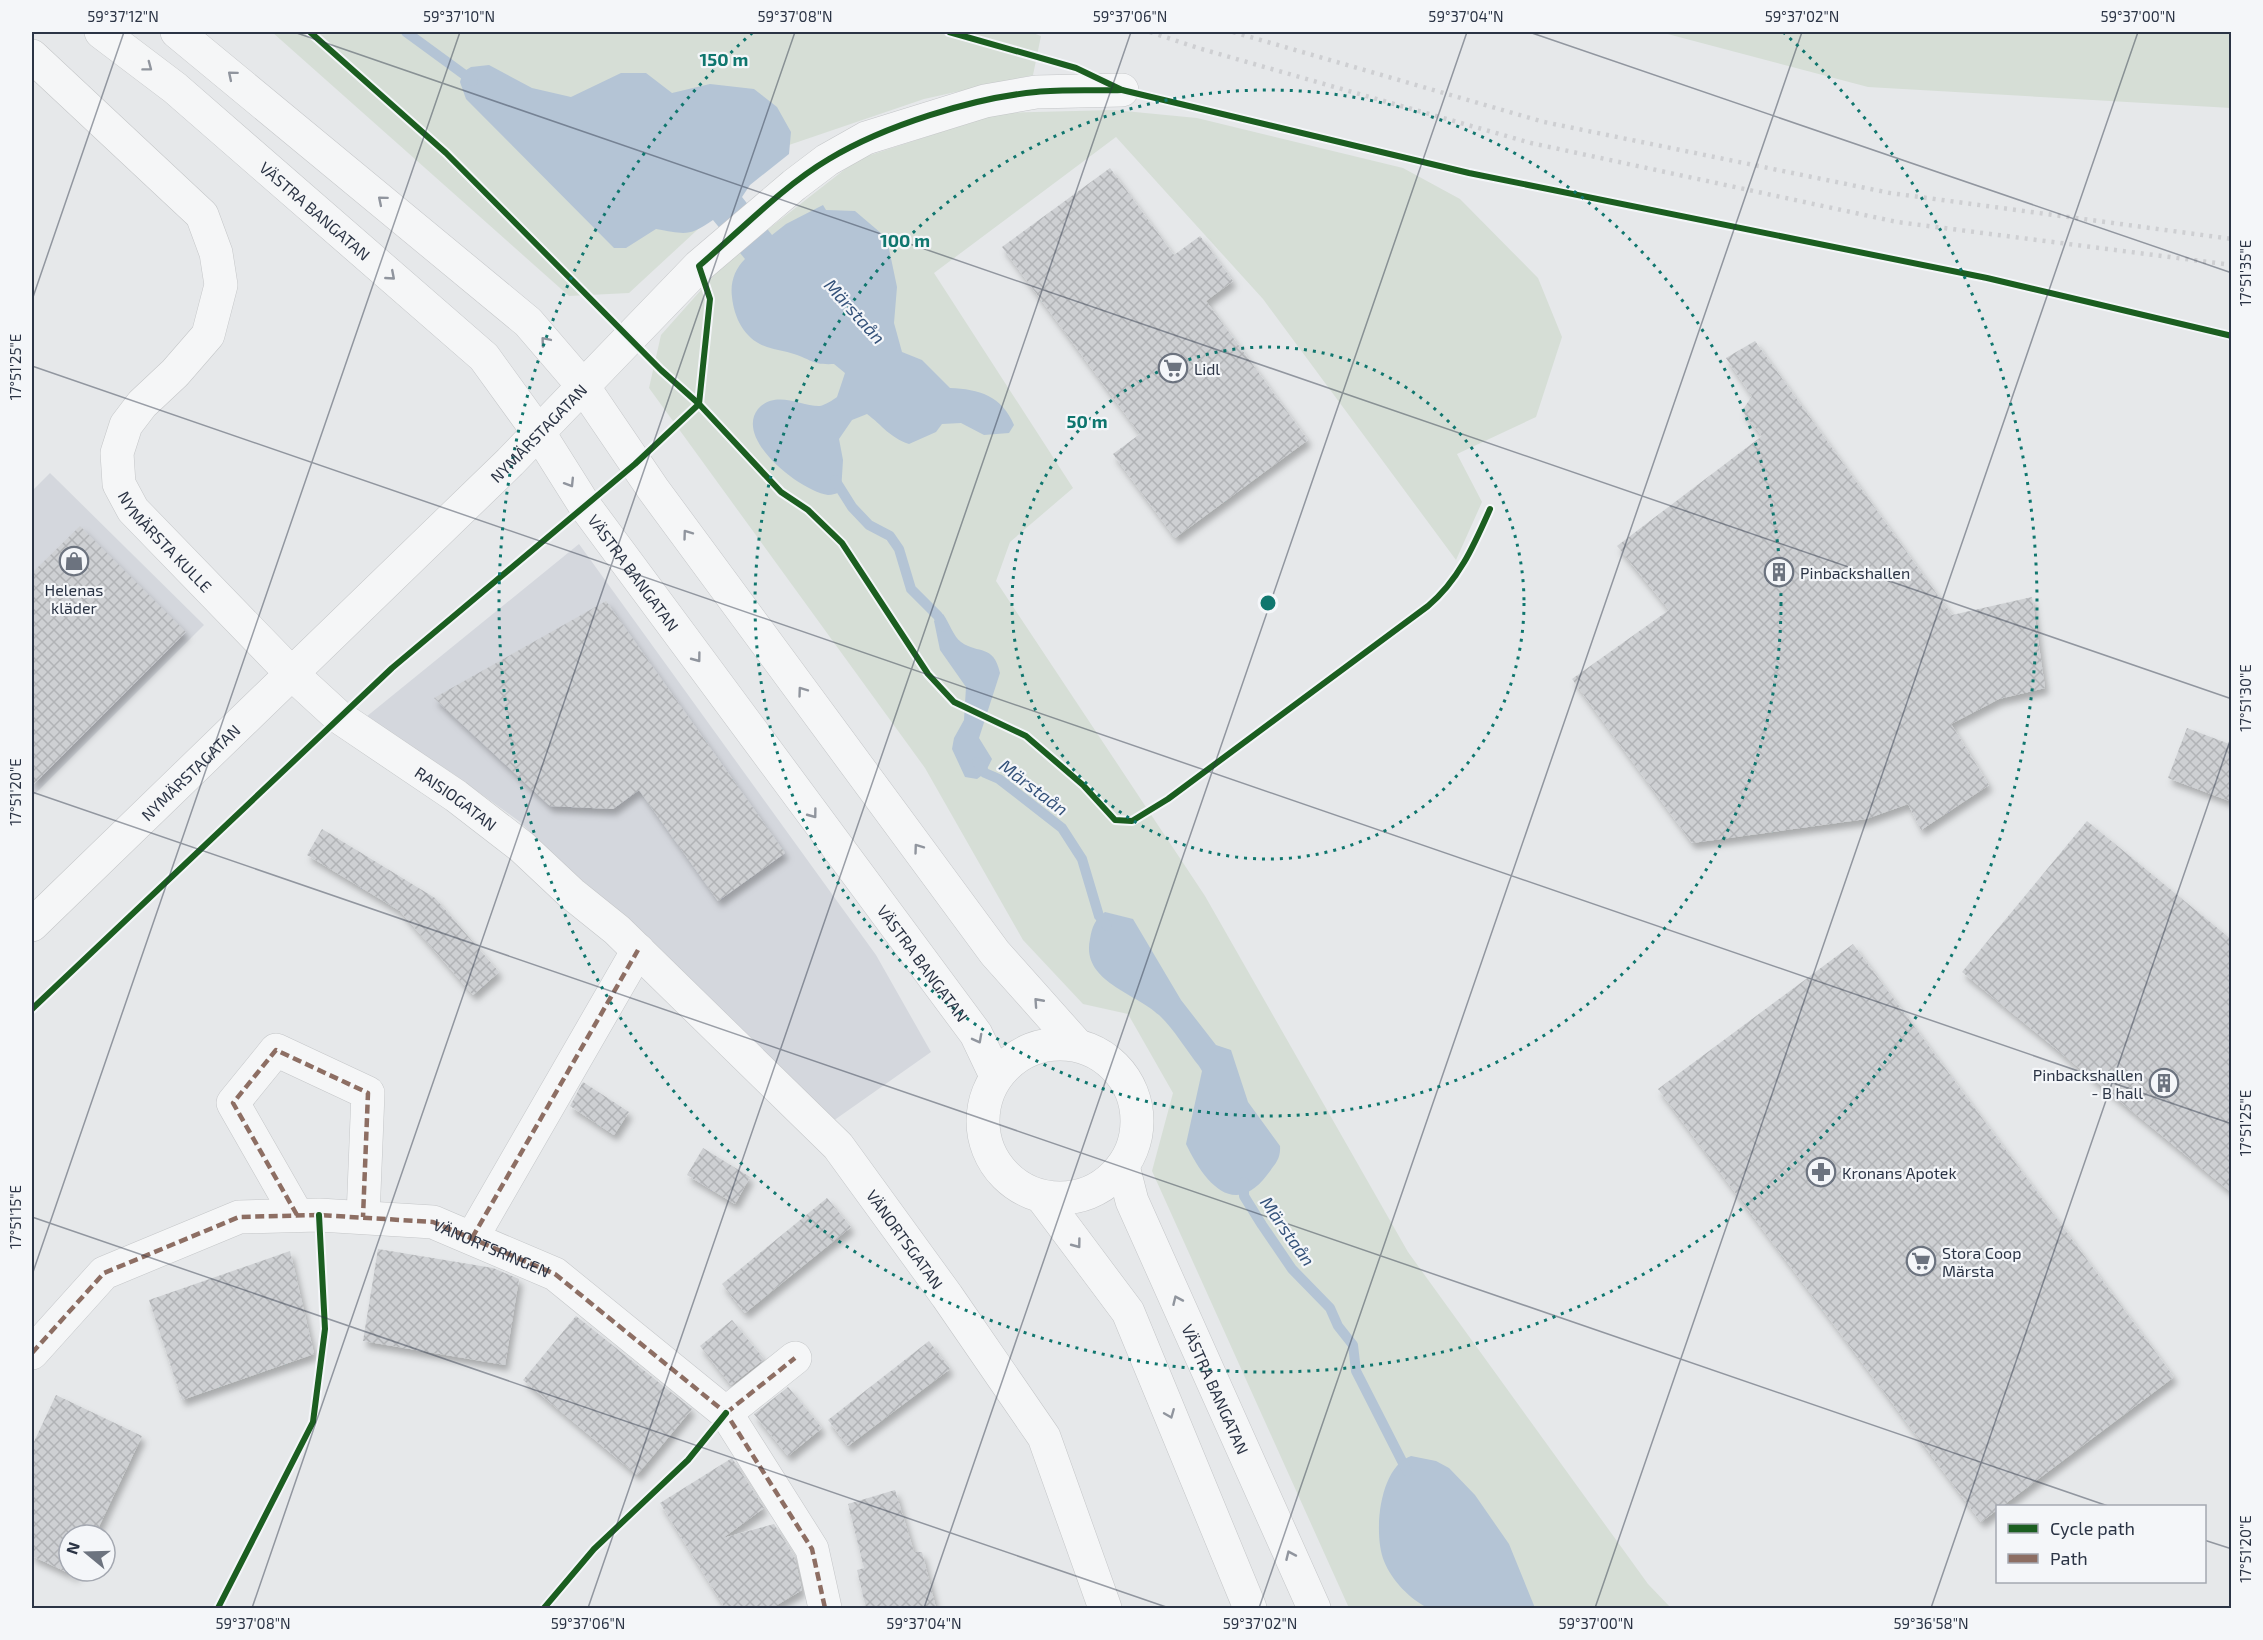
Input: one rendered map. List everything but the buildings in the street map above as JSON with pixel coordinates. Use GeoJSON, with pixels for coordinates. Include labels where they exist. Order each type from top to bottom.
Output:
{"type":"FeatureCollection","features":[{"type":"Feature","properties":{"kind":"street","name":"VÄSTRA BANGATAN"},"geometry":{"type":"LineString","coordinates":[[101,32],[175,88],[484,357],[539,433],[585,506],[976,1034],[996,1076]]}},
{"type":"Feature","properties":{"kind":"street"},"geometry":{"type":"LineString","coordinates":[[177,32],[528,322],[583,386],[653,489],[995,953],[1077,1046]]}},
{"type":"Feature","properties":{"kind":"street","name":"NYMÄRSTA KULLE"},"geometry":{"type":"LineString","coordinates":[[32,56],[202,215],[216,252],[221,285],[208,335],[175,373],[142,404],[126,425],[117,453],[119,484],[133,510],[291,673]]}},
{"type":"Feature","properties":{"kind":"street","name":"NYMÄRSTAGATAN"},"geometry":{"type":"LineString","coordinates":[[32,925],[539,433],[699,266],[827,160],[866,138],[985,101],[1036,92],[1122,90]]}},
{"type":"Feature","properties":{"kind":"street","name":"RAISIOGATAN"},"geometry":{"type":"LineString","coordinates":[[291,673],[339,717],[456,796],[522,847],[627,940]]}},
{"type":"Feature","properties":{"kind":"street"},"geometry":{"type":"LineString","coordinates":[[472,1238],[627,940]]}},
{"type":"Feature","properties":{"kind":"street","name":"VÄNORTSGATAN"},"geometry":{"type":"LineString","coordinates":[[627,940],[838,1146],[947,1296],[1044,1437],[1105,1608]]}},
{"type":"Feature","properties":{"kind":"street"},"geometry":{"type":"LineString","coordinates":[[1046,1045],[1077,1046],[1104,1058],[1125,1080],[1136,1108],[1135,1138],[1123,1166],[1101,1187],[1073,1198],[1042,1197],[1015,1185],[994,1163],[983,1134],[984,1104],[996,1076],[1018,1056],[1046,1045]]}},
{"type":"Feature","properties":{"kind":"street"},"geometry":{"type":"LineString","coordinates":[[297,1215],[233,1103],[276,1050],[368,1093],[363,1217]]}},
{"type":"Feature","properties":{"kind":"street","name":"VÄSTRA BANGATAN"},"geometry":{"type":"LineString","coordinates":[[1123,1166],[1132,1201],[1314,1608]]}},
{"type":"Feature","properties":{"kind":"street"},"geometry":{"type":"LineString","coordinates":[[1042,1197],[1128,1312],[1250,1608]]}},
{"type":"Feature","properties":{"kind":"street","name":"VÄNORTSRINGEN"},"geometry":{"type":"LineString","coordinates":[[32,1353],[104,1273],[239,1218],[297,1215],[433,1222],[555,1274],[726,1413],[812,1549],[825,1608]]}},
{"type":"Feature","properties":{"kind":"street"},"geometry":{"type":"LineString","coordinates":[[726,1413],[795,1358]]}},
{"type":"Feature","properties":{"kind":"shaded area"},"geometry":{"type":"Polygon","coordinates":[[[272,32],[1030,32],[1041,36],[1033,75],[924,99],[789,145],[629,293],[569,296],[272,32]]]}},
{"type":"Feature","properties":{"kind":"shaded area"},"geometry":{"type":"Polygon","coordinates":[[[1660,32],[2231,32],[2231,108],[1868,87],[1660,32]]]}},
{"type":"Feature","properties":{"kind":"shaded area"},"geometry":{"type":"Polygon","coordinates":[[[1114,110],[1197,118],[1403,168],[1460,199],[1538,278],[1562,337],[1536,417],[1457,454],[1482,502],[1456,560],[1263,299],[1116,137],[934,273],[1073,488],[1010,542],[996,581],[1205,896],[1408,1252],[1648,1584],[1671,1608],[1349,1608],[1152,1171],[1173,1093],[1128,1014],[1083,1004],[1023,940],[925,768],[649,388],[661,335],[725,263],[858,159],[1000,113],[1114,110]]]}},
{"type":"Feature","properties":{"kind":"shaded area"},"geometry":{"type":"Polygon","coordinates":[[[50,473],[204,625],[32,797],[32,491],[50,473]]]}},
{"type":"Feature","properties":{"kind":"shaded area"},"geometry":{"type":"Polygon","coordinates":[[[579,544],[876,955],[931,1052],[833,1121],[591,893],[520,822],[452,773],[366,717],[579,544]]]}},
{"type":"Feature","properties":{"kind":"water"},"geometry":{"type":"Polygon","coordinates":[[[489,65],[532,88],[571,97],[621,73],[646,73],[672,93],[710,84],[754,89],[777,107],[791,132],[789,154],[750,185],[742,197],[772,235],[786,224],[823,205],[826,210],[855,211],[882,234],[888,244],[897,287],[894,323],[902,352],[922,360],[950,388],[980,392],[996,401],[1009,415],[1014,425],[1009,433],[984,435],[961,423],[942,424],[936,432],[909,444],[891,435],[867,414],[852,420],[839,439],[843,460],[841,492],[828,495],[816,491],[787,474],[762,448],[755,435],[753,421],[758,409],[773,400],[789,400],[813,406],[824,405],[837,397],[845,373],[834,364],[816,363],[759,344],[747,334],[735,313],[732,291],[734,276],[745,259],[713,220],[686,233],[656,229],[626,248],[614,248],[466,99],[460,82],[463,72],[471,67],[489,65]]]}},
{"type":"Feature","properties":{"kind":"water"},"geometry":{"type":"Polygon","coordinates":[[[943,614],[958,639],[968,646],[989,653],[1000,673],[979,738],[992,759],[985,773],[977,779],[965,777],[952,749],[954,738],[964,720],[966,687],[940,650],[934,621],[943,614]]]}},
{"type":"Feature","properties":{"kind":"water"},"geometry":{"type":"Polygon","coordinates":[[[1105,912],[1133,919],[1181,1000],[1216,1045],[1231,1050],[1248,1102],[1280,1146],[1277,1162],[1254,1188],[1242,1194],[1231,1194],[1220,1190],[1210,1181],[1193,1158],[1186,1144],[1202,1071],[1159,1015],[1112,984],[1093,965],[1089,953],[1090,939],[1096,920],[1105,912]]]}},
{"type":"Feature","properties":{"kind":"water"},"geometry":{"type":"Polygon","coordinates":[[[1411,1456],[1436,1461],[1449,1468],[1475,1495],[1509,1544],[1535,1608],[1428,1608],[1408,1594],[1397,1582],[1384,1561],[1379,1535],[1379,1519],[1385,1487],[1392,1473],[1400,1463],[1411,1456]]]}},
{"type":"Feature","properties":{"kind":"waterway","name":"Märstaån"},"geometry":{"type":"LineString","coordinates":[[406,32],[473,81]]}},
{"type":"Feature","properties":{"kind":"waterway","name":"Märstaån"},"geometry":{"type":"LineString","coordinates":[[835,480],[852,507],[869,525],[890,536],[899,549],[911,589],[938,616],[943,627]]}},
{"type":"Feature","properties":{"kind":"waterway","name":"Märstaån"},"geometry":{"type":"LineString","coordinates":[[977,762],[985,773],[999,779],[1062,828],[1082,859],[1099,916],[1107,926]]}},
{"type":"Feature","properties":{"kind":"waterway","name":"Märstaån"},"geometry":{"type":"LineString","coordinates":[[1244,1182],[1244,1196],[1262,1225],[1292,1269],[1330,1308],[1338,1326],[1353,1345],[1356,1371],[1407,1471]]}},
{"type":"Feature","properties":{"kind":"railway"},"geometry":{"type":"LineString","coordinates":[[1150,32],[1198,48],[1531,143],[1897,222],[2232,265]]}},
{"type":"Feature","properties":{"kind":"railway"},"geometry":{"type":"LineString","coordinates":[[1233,32],[1544,122],[1890,193],[2232,239]]}},
{"type":"Feature","properties":{"kind":"marked path"},"geometry":{"type":"LineString","coordinates":[[472,1238],[638,950]]}},
{"type":"Feature","properties":{"kind":"marked path"},"geometry":{"type":"LineString","coordinates":[[297,1215],[233,1103],[276,1050],[368,1093],[363,1217]]}},
{"type":"Feature","properties":{"kind":"marked path"},"geometry":{"type":"LineString","coordinates":[[32,1353],[104,1273],[239,1217],[319,1215],[433,1222],[555,1274],[726,1413],[812,1549],[825,1608]]}},
{"type":"Feature","properties":{"kind":"marked path"},"geometry":{"type":"LineString","coordinates":[[726,1413],[795,1358]]}},
{"type":"Feature","properties":{"kind":"cycle path"},"geometry":{"type":"LineString","coordinates":[[310,32],[446,153],[661,370],[699,404],[781,492],[808,510],[842,543],[928,674],[954,702],[1026,736],[1083,785],[1115,820],[1132,821],[1168,799],[1428,606],[1449,585],[1457,573],[1472,549],[1490,509]]}},
{"type":"Feature","properties":{"kind":"cycle path"},"geometry":{"type":"LineString","coordinates":[[949,32],[1076,68],[1122,90],[1469,173],[1987,278],[2232,336]]}},
{"type":"Feature","properties":{"kind":"cycle path"},"geometry":{"type":"LineString","coordinates":[[32,1009],[392,668],[635,464],[699,404],[710,299],[699,266],[778,195],[812,170],[851,147],[929,115],[1011,95],[1057,91],[1122,90]]}},
{"type":"Feature","properties":{"kind":"cycle path"},"geometry":{"type":"LineString","coordinates":[[218,1608],[313,1422],[325,1329],[319,1215]]}},
{"type":"Feature","properties":{"kind":"cycle path"},"geometry":{"type":"LineString","coordinates":[[544,1608],[594,1549],[688,1460],[726,1413]]}},
{"type":"Feature","properties":{"kind":"place","name":"Lidl"},"geometry":{"type":"Point","coordinates":[1173,368]}},
{"type":"Feature","properties":{"kind":"place","name":"Helenas kläder"},"geometry":{"type":"Point","coordinates":[74,561]}},
{"type":"Feature","properties":{"kind":"place","name":"Pinbackshallen"},"geometry":{"type":"Point","coordinates":[1779,572]}},
{"type":"Feature","properties":{"kind":"place","name":"Pinbackshallen - B hall"},"geometry":{"type":"Point","coordinates":[2164,1083]}},
{"type":"Feature","properties":{"kind":"place","name":"Kronans Apotek"},"geometry":{"type":"Point","coordinates":[1821,1172]}},
{"type":"Feature","properties":{"kind":"place","name":"Stora Coop Märsta"},"geometry":{"type":"Point","coordinates":[1921,1261]}}]}
